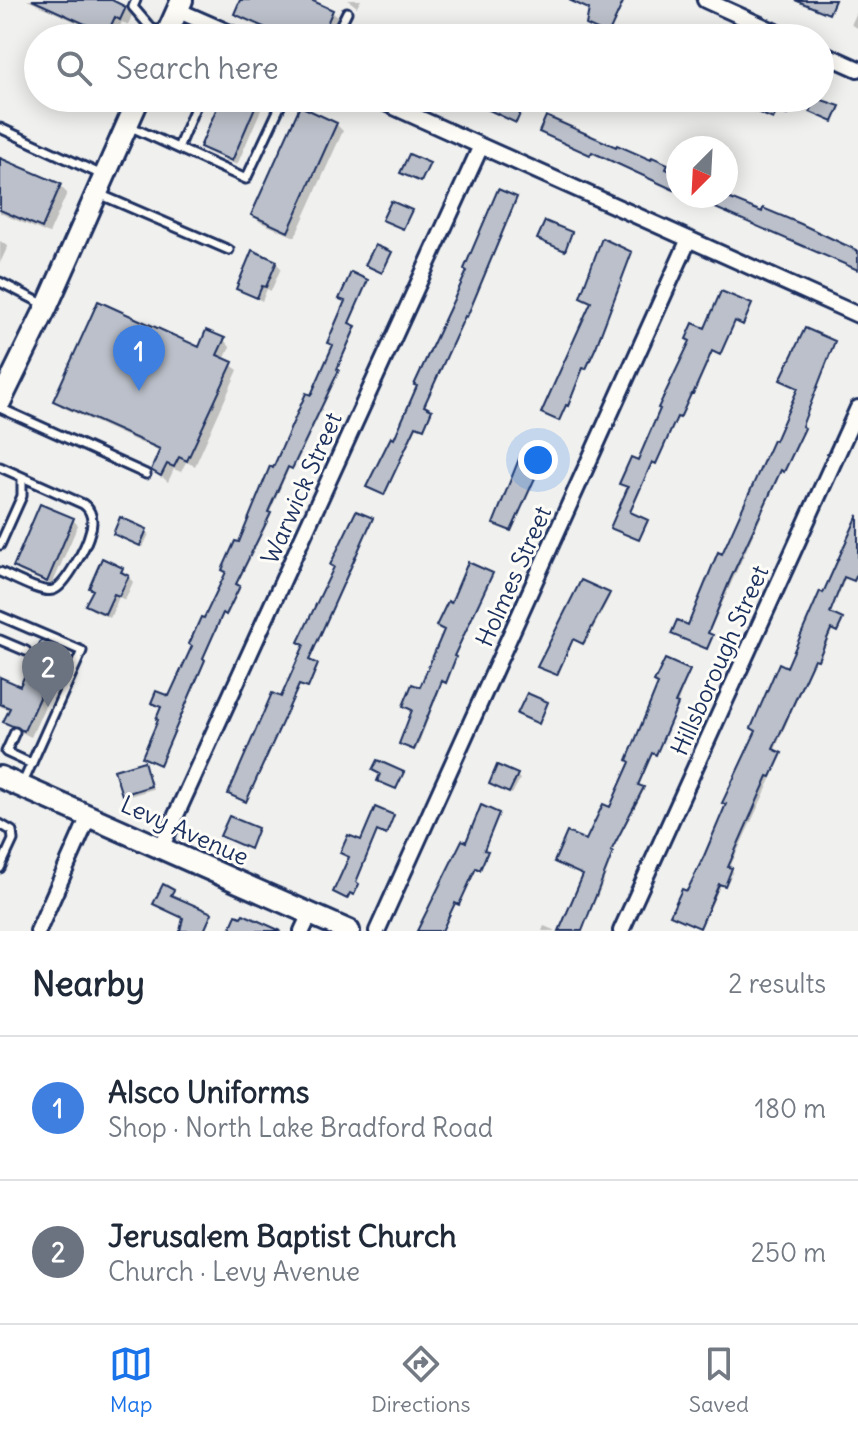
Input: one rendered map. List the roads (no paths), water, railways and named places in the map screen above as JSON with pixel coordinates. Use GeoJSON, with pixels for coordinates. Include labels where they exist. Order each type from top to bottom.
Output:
{"type":"FeatureCollection","features":[{"type":"Feature","properties":{"kind":"street"},"geometry":{"type":"LineString","coordinates":[[713,2],[759,24]]}},
{"type":"Feature","properties":{"kind":"street"},"geometry":{"type":"LineString","coordinates":[[172,24],[180,5],[215,24]]}},
{"type":"Feature","properties":{"kind":"street"},"geometry":{"type":"LineString","coordinates":[[834,58],[858,69]]}},
{"type":"Feature","properties":{"kind":"street"},"geometry":{"type":"LineString","coordinates":[[0,405],[133,112]]}},
{"type":"Feature","properties":{"kind":"street"},"geometry":{"type":"LineString","coordinates":[[405,112],[858,315]]}},
{"type":"Feature","properties":{"kind":"street","name":"Warwick Street"},"geometry":{"type":"LineString","coordinates":[[161,848],[481,146]]}},
{"type":"Feature","properties":{"kind":"street","name":"Holmes Street"},"geometry":{"type":"LineString","coordinates":[[377,931],[689,239]]}},
{"type":"Feature","properties":{"kind":"street","name":"Hillsborough Street"},"geometry":{"type":"LineString","coordinates":[[621,931],[858,408]]}},
{"type":"Feature","properties":{"kind":"street","name":"Levy Avenue"},"geometry":{"type":"LineString","coordinates":[[0,777],[161,848],[306,922],[349,931]]}},
{"type":"Feature","properties":{"kind":"street"},"geometry":{"type":"LineString","coordinates":[[38,931],[89,816]]}},
{"type":"Feature","properties":{"kind":"lane"},"geometry":{"type":"LineString","coordinates":[[132,2],[148,24]]}},
{"type":"Feature","properties":{"kind":"lane"},"geometry":{"type":"LineString","coordinates":[[341,24],[347,12]]}},
{"type":"Feature","properties":{"kind":"lane"},"geometry":{"type":"LineString","coordinates":[[178,148],[193,112]]}},
{"type":"Feature","properties":{"kind":"lane"},"geometry":{"type":"LineString","coordinates":[[127,125],[246,179],[277,112]]}},
{"type":"Feature","properties":{"kind":"lane"},"geometry":{"type":"LineString","coordinates":[[0,128],[229,250]]}},
{"type":"Feature","properties":{"kind":"lane"},"geometry":{"type":"LineString","coordinates":[[0,282],[47,306]]}},
{"type":"Feature","properties":{"kind":"lane"},"geometry":{"type":"LineString","coordinates":[[0,405],[146,474]]}},
{"type":"Feature","properties":{"kind":"lane"},"geometry":{"type":"LineString","coordinates":[[0,467],[89,508],[91,532],[65,582],[53,590],[41,590],[0,572]]}},
{"type":"Feature","properties":{"kind":"lane"},"geometry":{"type":"LineString","coordinates":[[0,545],[22,496],[22,477]]}},
{"type":"Feature","properties":{"kind":"lane"},"geometry":{"type":"LineString","coordinates":[[0,616],[82,651],[22,786]]}},
{"type":"Feature","properties":{"kind":"lane"},"geometry":{"type":"LineString","coordinates":[[0,640],[26,651]]}},
{"type":"Feature","properties":{"kind":"lane"},"geometry":{"type":"LineString","coordinates":[[15,732],[6,752],[32,764]]}},
{"type":"Feature","properties":{"kind":"lane"},"geometry":{"type":"LineString","coordinates":[[0,824],[12,831],[13,840],[0,868]]}},
{"type":"Feature","properties":{"kind":"place","name":"Alsco Uniforms"},"geometry":{"type":"Point","coordinates":[139,391]}},
{"type":"Feature","properties":{"kind":"place","name":"Jerusalem Baptist Church"},"geometry":{"type":"Point","coordinates":[48,707]}}]}
